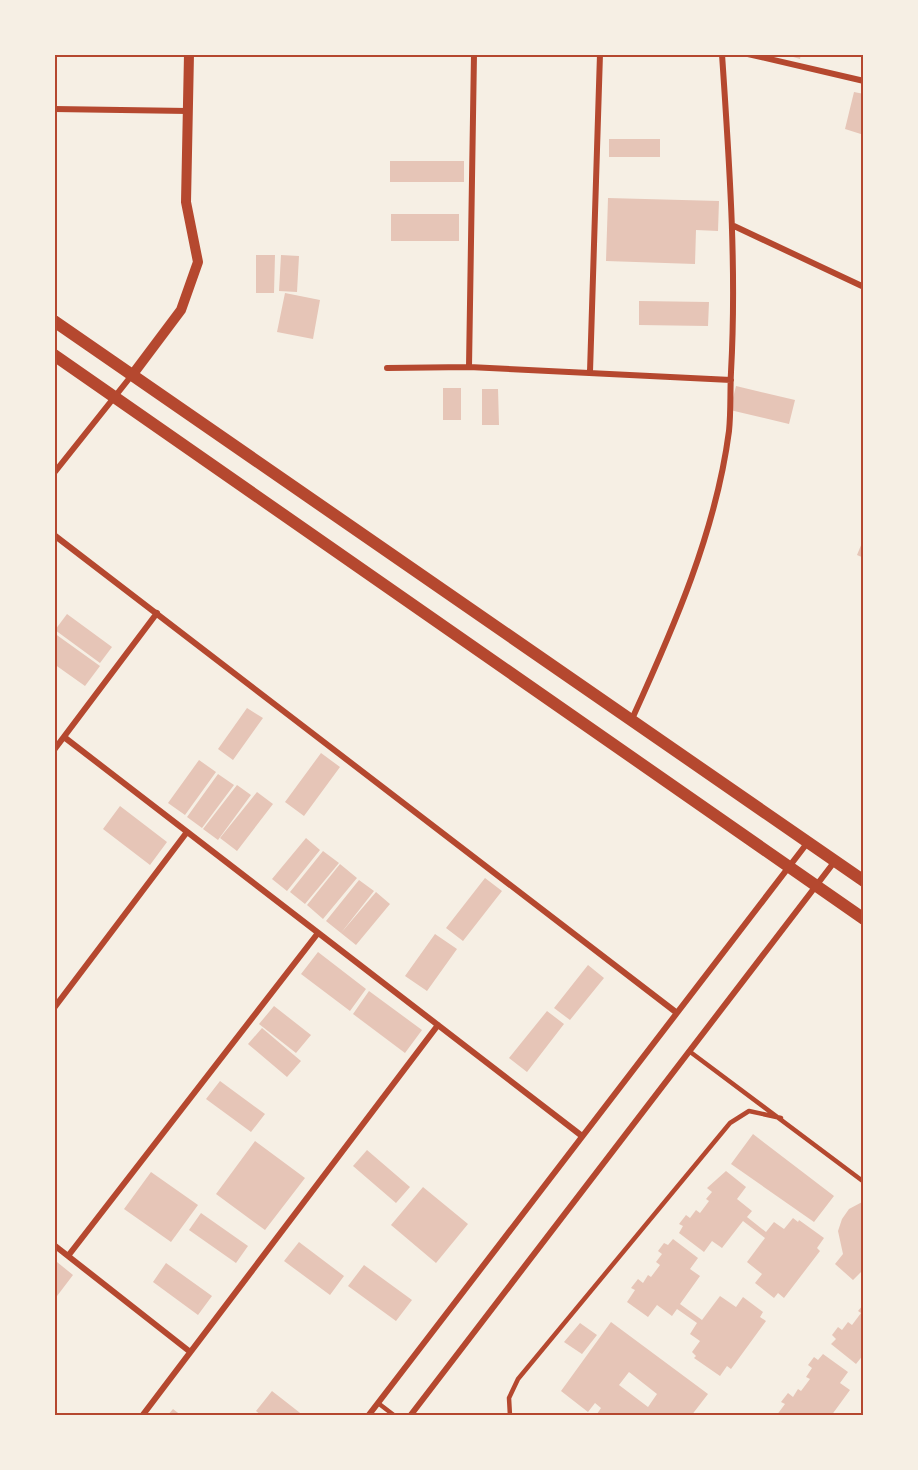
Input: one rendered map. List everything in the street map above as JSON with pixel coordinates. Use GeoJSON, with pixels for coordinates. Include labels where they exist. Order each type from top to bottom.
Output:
{"type":"FeatureCollection","features":[{"type":"Feature","properties":{"kind":"main road"},"geometry":{"type":"LineString","coordinates":[[54,321],[864,880]]}},
{"type":"Feature","properties":{"kind":"main road"},"geometry":{"type":"LineString","coordinates":[[54,355],[864,919]]}},
{"type":"Feature","properties":{"kind":"street"},"geometry":{"type":"LineString","coordinates":[[54,473],[181,310],[198,262],[186,202],[189,54]]}},
{"type":"Feature","properties":{"kind":"street"},"geometry":{"type":"LineString","coordinates":[[469,367],[474,54]]}},
{"type":"Feature","properties":{"kind":"street"},"geometry":{"type":"LineString","coordinates":[[590,372],[600,54]]}},
{"type":"Feature","properties":{"kind":"street"},"geometry":{"type":"LineString","coordinates":[[632,719],[670,634],[707,529],[729,430],[734,226],[722,54]]}},
{"type":"Feature","properties":{"kind":"street"},"geometry":{"type":"LineString","coordinates":[[748,54],[864,81]]}},
{"type":"Feature","properties":{"kind":"street"},"geometry":{"type":"LineString","coordinates":[[54,109],[188,111]]}},
{"type":"Feature","properties":{"kind":"street"},"geometry":{"type":"LineString","coordinates":[[734,226],[864,287]]}},
{"type":"Feature","properties":{"kind":"street"},"geometry":{"type":"LineString","coordinates":[[387,368],[469,367],[731,380]]}},
{"type":"Feature","properties":{"kind":"street"},"geometry":{"type":"LineString","coordinates":[[54,535],[677,1013]]}},
{"type":"Feature","properties":{"kind":"street"},"geometry":{"type":"LineString","coordinates":[[54,750],[157,613]]}},
{"type":"Feature","properties":{"kind":"street"},"geometry":{"type":"LineString","coordinates":[[64,737],[582,1137]]}},
{"type":"Feature","properties":{"kind":"street"},"geometry":{"type":"LineString","coordinates":[[54,1008],[187,832]]}},
{"type":"Feature","properties":{"kind":"street"},"geometry":{"type":"LineString","coordinates":[[368,1416],[808,842]]}},
{"type":"Feature","properties":{"kind":"street"},"geometry":{"type":"LineString","coordinates":[[410,1416],[835,861]]}},
{"type":"Feature","properties":{"kind":"street"},"geometry":{"type":"LineString","coordinates":[[68,1256],[318,933]]}},
{"type":"Feature","properties":{"kind":"street"},"geometry":{"type":"LineString","coordinates":[[142,1416],[438,1025]]}},
{"type":"Feature","properties":{"kind":"street"},"geometry":{"type":"LineString","coordinates":[[54,1245],[189,1351]]}},
{"type":"Feature","properties":{"kind":"lane"},"geometry":{"type":"LineString","coordinates":[[689,1051],[864,1182]]}},
{"type":"Feature","properties":{"kind":"lane"},"geometry":{"type":"LineString","coordinates":[[510,1416],[509,1398],[518,1379],[730,1122],[750,1111],[781,1118]]}},
{"type":"Feature","properties":{"kind":"lane"},"geometry":{"type":"LineString","coordinates":[[378,1403],[395,1416]]}},
{"type":"Feature","properties":{"kind":"building"},"geometry":{"type":"Polygon","coordinates":[[[783,54],[801,54],[800,59],[783,54]]]}},
{"type":"Feature","properties":{"kind":"building"},"geometry":{"type":"Polygon","coordinates":[[[854,92],[864,94],[864,135],[845,129],[854,92]]]}},
{"type":"Feature","properties":{"kind":"building"},"geometry":{"type":"Polygon","coordinates":[[[609,139],[660,139],[660,157],[609,157],[609,139]]]}},
{"type":"Feature","properties":{"kind":"building"},"geometry":{"type":"Polygon","coordinates":[[[390,161],[464,161],[464,182],[390,182],[390,161]]]}},
{"type":"Feature","properties":{"kind":"building"},"geometry":{"type":"Polygon","coordinates":[[[608,198],[719,201],[718,231],[696,230],[695,264],[606,261],[608,198]]]}},
{"type":"Feature","properties":{"kind":"building"},"geometry":{"type":"Polygon","coordinates":[[[391,214],[459,214],[459,241],[391,241],[391,214]]]}},
{"type":"Feature","properties":{"kind":"building"},"geometry":{"type":"Polygon","coordinates":[[[256,255],[275,255],[274,293],[256,293],[256,255]]]}},
{"type":"Feature","properties":{"kind":"building"},"geometry":{"type":"Polygon","coordinates":[[[281,255],[299,256],[297,292],[279,291],[281,255]]]}},
{"type":"Feature","properties":{"kind":"building"},"geometry":{"type":"Polygon","coordinates":[[[285,293],[320,300],[313,339],[277,332],[285,293]]]}},
{"type":"Feature","properties":{"kind":"building"},"geometry":{"type":"Polygon","coordinates":[[[639,301],[709,302],[708,326],[639,325],[639,301]]]}},
{"type":"Feature","properties":{"kind":"building"},"geometry":{"type":"Polygon","coordinates":[[[736,386],[795,400],[789,424],[730,410],[736,386]]]}},
{"type":"Feature","properties":{"kind":"building"},"geometry":{"type":"Polygon","coordinates":[[[443,388],[461,388],[461,420],[443,420],[443,388]]]}},
{"type":"Feature","properties":{"kind":"building"},"geometry":{"type":"Polygon","coordinates":[[[482,389],[498,389],[499,425],[482,425],[482,389]]]}},
{"type":"Feature","properties":{"kind":"building"},"geometry":{"type":"Polygon","coordinates":[[[864,538],[864,558],[857,555],[864,538]]]}},
{"type":"Feature","properties":{"kind":"building"},"geometry":{"type":"Polygon","coordinates":[[[67,614],[112,647],[100,663],[55,630],[67,614]]]}},
{"type":"Feature","properties":{"kind":"building"},"geometry":{"type":"Polygon","coordinates":[[[54,633],[100,666],[85,686],[54,664],[54,633]]]}},
{"type":"Feature","properties":{"kind":"building"},"geometry":{"type":"Polygon","coordinates":[[[247,708],[263,718],[233,760],[218,749],[247,708]]]}},
{"type":"Feature","properties":{"kind":"building"},"geometry":{"type":"Polygon","coordinates":[[[321,753],[340,767],[304,816],[285,802],[321,753]]]}},
{"type":"Feature","properties":{"kind":"building"},"geometry":{"type":"Polygon","coordinates":[[[199,760],[216,772],[185,815],[168,803],[199,760]]]}},
{"type":"Feature","properties":{"kind":"building"},"geometry":{"type":"Polygon","coordinates":[[[218,774],[234,785],[202,828],[187,817],[218,774]]]}},
{"type":"Feature","properties":{"kind":"building"},"geometry":{"type":"Polygon","coordinates":[[[237,785],[251,795],[218,840],[203,829],[237,785]]]}},
{"type":"Feature","properties":{"kind":"building"},"geometry":{"type":"Polygon","coordinates":[[[257,792],[273,804],[237,851],[220,838],[257,792]]]}},
{"type":"Feature","properties":{"kind":"building"},"geometry":{"type":"Polygon","coordinates":[[[120,806],[167,842],[150,865],[103,829],[120,806]]]}},
{"type":"Feature","properties":{"kind":"building"},"geometry":{"type":"Polygon","coordinates":[[[306,838],[320,850],[287,891],[272,879],[306,838]]]}},
{"type":"Feature","properties":{"kind":"building"},"geometry":{"type":"Polygon","coordinates":[[[323,851],[339,863],[305,904],[290,892],[323,851]]]}},
{"type":"Feature","properties":{"kind":"building"},"geometry":{"type":"Polygon","coordinates":[[[340,864],[357,878],[323,919],[307,905],[340,864]]]}},
{"type":"Feature","properties":{"kind":"building"},"geometry":{"type":"Polygon","coordinates":[[[485,878],[502,891],[463,941],[446,928],[485,878]]]}},
{"type":"Feature","properties":{"kind":"building"},"geometry":{"type":"Polygon","coordinates":[[[359,880],[374,891],[341,933],[326,921],[359,880]]]}},
{"type":"Feature","properties":{"kind":"building"},"geometry":{"type":"Polygon","coordinates":[[[376,892],[390,904],[356,945],[341,933],[376,892]]]}},
{"type":"Feature","properties":{"kind":"building"},"geometry":{"type":"Polygon","coordinates":[[[435,934],[457,949],[427,991],[405,976],[435,934]]]}},
{"type":"Feature","properties":{"kind":"building"},"geometry":{"type":"Polygon","coordinates":[[[318,952],[366,989],[350,1011],[301,974],[318,952]]]}},
{"type":"Feature","properties":{"kind":"building"},"geometry":{"type":"Polygon","coordinates":[[[588,965],[604,978],[570,1020],[554,1008],[588,965]]]}},
{"type":"Feature","properties":{"kind":"building"},"geometry":{"type":"Polygon","coordinates":[[[369,991],[422,1030],[405,1053],[353,1014],[369,991]]]}},
{"type":"Feature","properties":{"kind":"building"},"geometry":{"type":"Polygon","coordinates":[[[274,1006],[311,1035],[296,1053],[259,1024],[274,1006]]]}},
{"type":"Feature","properties":{"kind":"building"},"geometry":{"type":"Polygon","coordinates":[[[547,1011],[564,1024],[527,1072],[509,1058],[547,1011]]]}},
{"type":"Feature","properties":{"kind":"building"},"geometry":{"type":"Polygon","coordinates":[[[262,1028],[301,1061],[287,1077],[248,1044],[262,1028]]]}},
{"type":"Feature","properties":{"kind":"building"},"geometry":{"type":"Polygon","coordinates":[[[220,1081],[265,1114],[251,1132],[206,1099],[220,1081]]]}},
{"type":"Feature","properties":{"kind":"building"},"geometry":{"type":"Polygon","coordinates":[[[753,1134],[834,1196],[814,1222],[731,1164],[753,1134]]]}},
{"type":"Feature","properties":{"kind":"building"},"geometry":{"type":"Polygon","coordinates":[[[255,1141],[305,1178],[265,1230],[216,1194],[255,1141]]]}},
{"type":"Feature","properties":{"kind":"building"},"geometry":{"type":"Polygon","coordinates":[[[367,1150],[410,1187],[396,1203],[353,1166],[367,1150]]]}},
{"type":"Feature","properties":{"kind":"building"},"geometry":{"type":"Polygon","coordinates":[[[726,1171],[746,1187],[737,1199],[752,1211],[747,1217],[766,1232],[774,1222],[784,1229],[793,1218],[824,1238],[817,1248],[820,1251],[784,1298],[778,1293],[774,1298],[755,1283],[762,1274],[747,1262],[765,1238],[743,1221],[722,1248],[712,1241],[704,1252],[679,1233],[683,1226],[679,1224],[686,1215],[690,1218],[696,1210],[700,1213],[709,1201],[706,1199],[712,1192],[707,1188],[726,1171]]]}},
{"type":"Feature","properties":{"kind":"building"},"geometry":{"type":"Polygon","coordinates":[[[151,1172],[198,1205],[171,1242],[124,1209],[151,1172]]]}},
{"type":"Feature","properties":{"kind":"building"},"geometry":{"type":"Polygon","coordinates":[[[423,1187],[468,1224],[436,1263],[391,1225],[423,1187]]]}},
{"type":"Feature","properties":{"kind":"building"},"geometry":{"type":"Polygon","coordinates":[[[864,1201],[864,1269],[853,1280],[835,1264],[843,1254],[838,1231],[849,1209],[864,1201]]]}},
{"type":"Feature","properties":{"kind":"building"},"geometry":{"type":"Polygon","coordinates":[[[201,1213],[248,1246],[236,1263],[189,1230],[201,1213]]]}},
{"type":"Feature","properties":{"kind":"building"},"geometry":{"type":"Polygon","coordinates":[[[673,1239],[698,1258],[690,1269],[700,1276],[680,1304],[702,1320],[720,1296],[736,1307],[743,1297],[763,1312],[760,1317],[766,1321],[731,1369],[727,1366],[720,1376],[694,1358],[696,1356],[692,1352],[700,1341],[690,1334],[697,1323],[677,1309],[672,1316],[657,1305],[648,1317],[627,1302],[635,1290],[631,1288],[638,1279],[643,1283],[648,1275],[651,1277],[660,1265],[656,1262],[662,1254],[658,1251],[664,1243],[668,1245],[673,1239]]]}},
{"type":"Feature","properties":{"kind":"building"},"geometry":{"type":"Polygon","coordinates":[[[299,1242],[344,1276],[330,1295],[284,1261],[299,1242]]]}},
{"type":"Feature","properties":{"kind":"building"},"geometry":{"type":"Polygon","coordinates":[[[57,1262],[73,1275],[54,1300],[54,1266],[57,1262]]]}},
{"type":"Feature","properties":{"kind":"building"},"geometry":{"type":"Polygon","coordinates":[[[166,1263],[212,1296],[198,1315],[153,1282],[166,1263]]]}},
{"type":"Feature","properties":{"kind":"building"},"geometry":{"type":"Polygon","coordinates":[[[364,1265],[412,1300],[396,1321],[348,1286],[364,1265]]]}},
{"type":"Feature","properties":{"kind":"building"},"geometry":{"type":"Polygon","coordinates":[[[864,1304],[864,1354],[856,1364],[831,1344],[836,1339],[832,1335],[838,1327],[842,1330],[848,1322],[852,1325],[861,1313],[858,1311],[864,1304]]]}},
{"type":"Feature","properties":{"kind":"building"},"geometry":{"type":"Polygon","coordinates":[[[611,1322],[708,1394],[691,1416],[599,1416],[597,1414],[601,1408],[595,1403],[588,1412],[561,1391],[611,1322]],[[629,1372],[619,1385],[648,1407],[657,1394],[629,1372]]]}},
{"type":"Feature","properties":{"kind":"building"},"geometry":{"type":"Polygon","coordinates":[[[580,1323],[597,1335],[582,1354],[564,1342],[580,1323]]]}},
{"type":"Feature","properties":{"kind":"building"},"geometry":{"type":"Polygon","coordinates":[[[823,1354],[848,1372],[840,1383],[850,1390],[831,1416],[776,1416],[785,1404],[781,1402],[788,1393],[793,1397],[798,1389],[801,1391],[810,1379],[806,1377],[812,1368],[808,1365],[814,1357],[818,1360],[823,1354]]]}},
{"type":"Feature","properties":{"kind":"building"},"geometry":{"type":"Polygon","coordinates":[[[272,1391],[304,1416],[262,1416],[256,1411],[272,1391]]]}},
{"type":"Feature","properties":{"kind":"building"},"geometry":{"type":"Polygon","coordinates":[[[173,1409],[182,1416],[167,1416],[173,1409]]]}}]}
